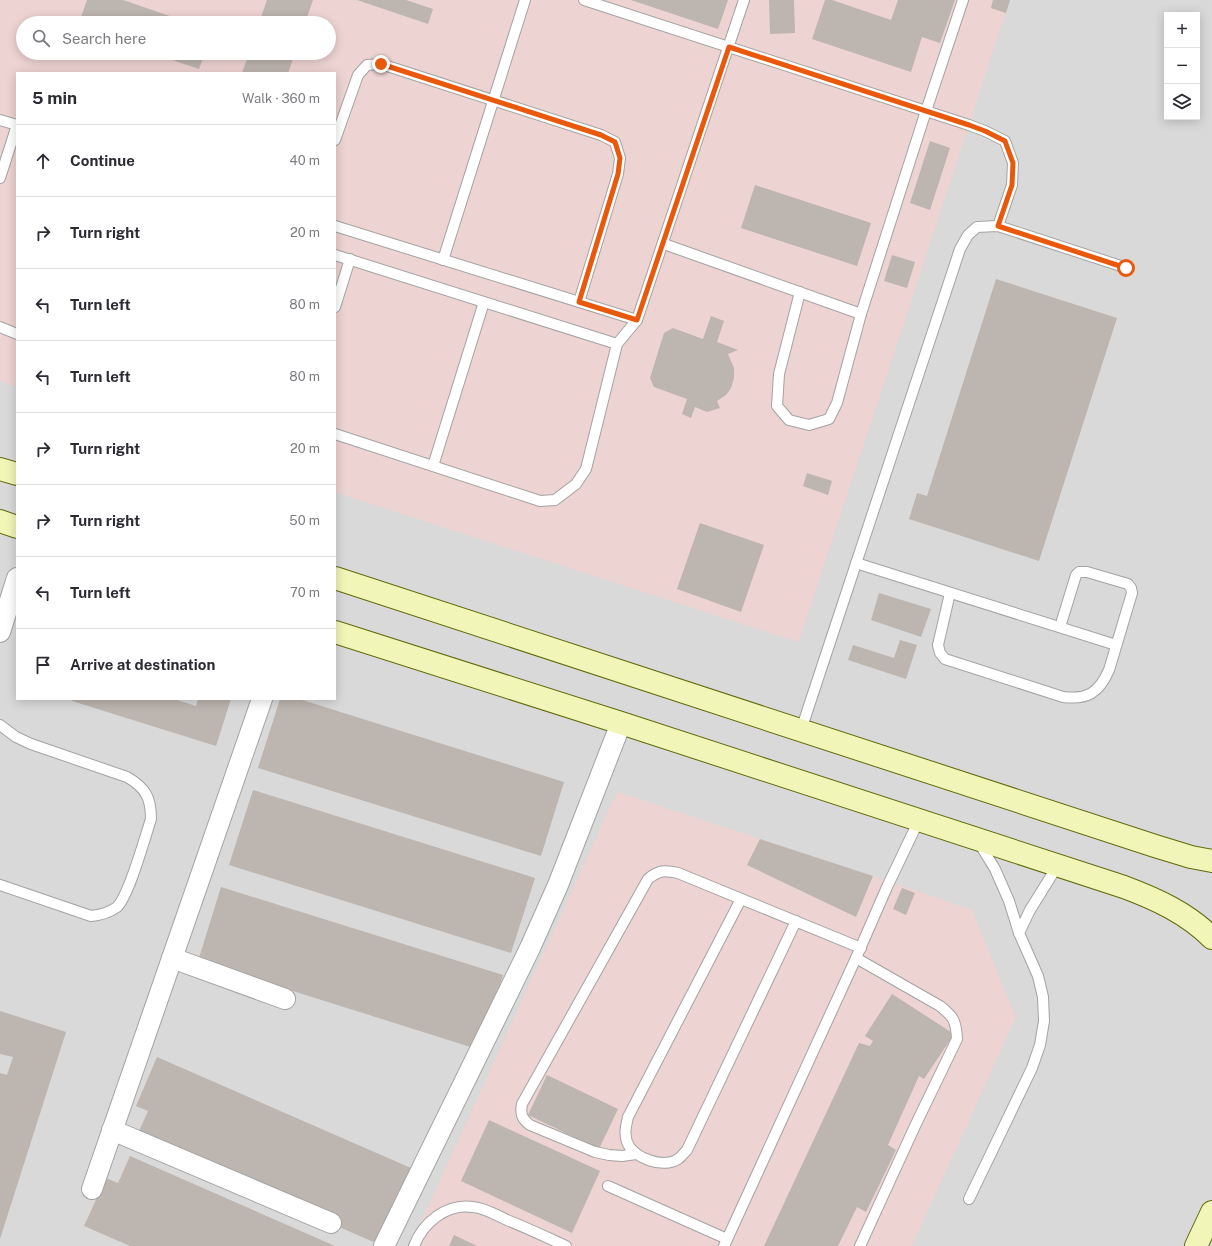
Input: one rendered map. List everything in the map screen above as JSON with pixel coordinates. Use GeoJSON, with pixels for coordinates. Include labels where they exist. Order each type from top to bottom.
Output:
{"type":"FeatureCollection","features":[{"type":"Feature","properties":{"kind":"main road"},"geometry":{"type":"LineString","coordinates":[[0,469],[16,474]]}},
{"type":"Feature","properties":{"kind":"main road"},"geometry":{"type":"LineString","coordinates":[[0,521],[16,527]]}},
{"type":"Feature","properties":{"kind":"main road"},"geometry":{"type":"LineString","coordinates":[[336,578],[1155,846],[1212,862]]}},
{"type":"Feature","properties":{"kind":"main road"},"geometry":{"type":"LineString","coordinates":[[336,632],[1058,865],[1151,897],[1177,910],[1208,931]]}},
{"type":"Feature","properties":{"kind":"main road"},"geometry":{"type":"LineString","coordinates":[[1196,1246],[1212,1212]]}},
{"type":"Feature","properties":{"kind":"street"},"geometry":{"type":"LineString","coordinates":[[0,632],[16,581]]}},
{"type":"Feature","properties":{"kind":"street"},"geometry":{"type":"LineString","coordinates":[[92,1189],[262,700]]}},
{"type":"Feature","properties":{"kind":"street"},"geometry":{"type":"LineString","coordinates":[[384,1246],[541,923],[568,860],[621,723]]}},
{"type":"Feature","properties":{"kind":"street"},"geometry":{"type":"LineString","coordinates":[[172,958],[285,999]]}},
{"type":"Feature","properties":{"kind":"street"},"geometry":{"type":"LineString","coordinates":[[112,1130],[331,1223]]}},
{"type":"Feature","properties":{"kind":"lane"},"geometry":{"type":"LineString","coordinates":[[443,260],[525,0]]}},
{"type":"Feature","properties":{"kind":"lane"},"geometry":{"type":"LineString","coordinates":[[584,0],[926,111],[985,131],[1005,141],[1013,163],[1012,185],[998,226]]}},
{"type":"Feature","properties":{"kind":"lane"},"geometry":{"type":"LineString","coordinates":[[336,434],[540,501],[555,500],[576,484],[586,468],[617,344],[637,320],[664,244],[744,0]]}},
{"type":"Feature","properties":{"kind":"lane"},"geometry":{"type":"LineString","coordinates":[[800,292],[779,374],[777,406],[789,420],[809,425],[829,419],[837,403],[861,314],[963,0]]}},
{"type":"Feature","properties":{"kind":"lane"},"geometry":{"type":"LineString","coordinates":[[336,137],[358,75],[366,65],[381,64],[601,135],[615,142],[620,158],[618,174],[579,302]]}},
{"type":"Feature","properties":{"kind":"lane"},"geometry":{"type":"LineString","coordinates":[[0,120],[16,125]]}},
{"type":"Feature","properties":{"kind":"lane"},"geometry":{"type":"LineString","coordinates":[[0,178],[13,152],[16,132]]}},
{"type":"Feature","properties":{"kind":"lane"},"geometry":{"type":"LineString","coordinates":[[336,226],[637,320]]}},
{"type":"Feature","properties":{"kind":"lane"},"geometry":{"type":"LineString","coordinates":[[801,730],[960,249],[968,235],[978,226],[998,226],[1126,268]]}},
{"type":"Feature","properties":{"kind":"lane"},"geometry":{"type":"LineString","coordinates":[[664,244],[861,314]]}},
{"type":"Feature","properties":{"kind":"lane"},"geometry":{"type":"LineString","coordinates":[[336,254],[617,344]]}},
{"type":"Feature","properties":{"kind":"lane"},"geometry":{"type":"LineString","coordinates":[[336,304],[350,259]]}},
{"type":"Feature","properties":{"kind":"lane"},"geometry":{"type":"LineString","coordinates":[[433,466],[484,302]]}},
{"type":"Feature","properties":{"kind":"lane"},"geometry":{"type":"LineString","coordinates":[[0,327],[16,334]]}},
{"type":"Feature","properties":{"kind":"lane"},"geometry":{"type":"LineString","coordinates":[[856,563],[1116,645]]}},
{"type":"Feature","properties":{"kind":"lane"},"geometry":{"type":"LineString","coordinates":[[950,593],[938,645],[940,653],[945,659],[1063,697],[1075,698],[1087,696],[1097,690],[1104,681],[1132,593],[1131,588],[1128,584],[1087,572],[1079,572],[1075,579],[1060,628]]}},
{"type":"Feature","properties":{"kind":"lane"},"geometry":{"type":"LineString","coordinates":[[0,885],[91,916],[105,914],[118,906],[126,894],[151,819],[151,806],[146,794],[138,784],[127,777],[31,744],[1,729]]}},
{"type":"Feature","properties":{"kind":"lane"},"geometry":{"type":"LineString","coordinates":[[608,1186],[725,1243],[919,820]]}},
{"type":"Feature","properties":{"kind":"lane"},"geometry":{"type":"LineString","coordinates":[[968,1199],[1032,1068],[1040,1045],[1044,1021],[1043,997],[1038,976],[1019,933],[1009,901],[998,876],[977,840]]}},
{"type":"Feature","properties":{"kind":"lane"},"geometry":{"type":"LineString","coordinates":[[1019,933],[1030,910],[1058,865]]}},
{"type":"Feature","properties":{"kind":"lane"},"geometry":{"type":"LineString","coordinates":[[636,1154],[609,1156],[595,1152],[530,1125],[523,1121],[520,1112],[522,1104],[648,879],[657,872],[668,870],[678,873],[861,948]]}},
{"type":"Feature","properties":{"kind":"lane"},"geometry":{"type":"LineString","coordinates":[[741,899],[628,1117],[624,1130],[628,1144],[636,1154],[653,1162],[666,1164],[678,1159],[687,1150],[796,921]]}},
{"type":"Feature","properties":{"kind":"lane"},"geometry":{"type":"LineString","coordinates":[[856,958],[940,1006],[951,1014],[956,1026],[957,1039],[860,1246]]}},
{"type":"Feature","properties":{"kind":"lane"},"geometry":{"type":"LineString","coordinates":[[414,1246],[417,1237],[427,1224],[440,1214],[456,1208],[473,1207],[489,1211],[566,1246]]}},
{"type":"Feature","properties":{"kind":"shaded area"},"geometry":{"type":"Polygon","coordinates":[[[0,0],[1212,0],[1212,1246],[0,1246],[0,0]]]}},
{"type":"Feature","properties":{"kind":"shaded area"},"geometry":{"type":"Polygon","coordinates":[[[0,0],[1010,0],[799,642],[336,492],[336,72],[16,72],[16,387],[0,381],[0,0]]]}},
{"type":"Feature","properties":{"kind":"shaded area"},"geometry":{"type":"Polygon","coordinates":[[[617,792],[972,910],[1016,1017],[912,1246],[410,1246],[617,792]]]}},
{"type":"Feature","properties":{"kind":"building"},"geometry":{"type":"Polygon","coordinates":[[[87,0],[123,0],[170,16],[81,16],[87,0]]]}},
{"type":"Feature","properties":{"kind":"building"},"geometry":{"type":"Polygon","coordinates":[[[267,0],[313,0],[307,16],[261,16],[267,0]]]}},
{"type":"Feature","properties":{"kind":"building"},"geometry":{"type":"Polygon","coordinates":[[[357,0],[406,0],[433,9],[428,24],[357,0]]]}},
{"type":"Feature","properties":{"kind":"building"},"geometry":{"type":"Polygon","coordinates":[[[631,0],[728,0],[718,29],[631,0]]]}},
{"type":"Feature","properties":{"kind":"building"},"geometry":{"type":"Polygon","coordinates":[[[769,0],[794,0],[795,33],[770,34],[769,0]]]}},
{"type":"Feature","properties":{"kind":"building"},"geometry":{"type":"Polygon","coordinates":[[[825,0],[832,0],[891,20],[898,0],[955,0],[940,43],[922,37],[911,72],[812,39],[825,0]]]}},
{"type":"Feature","properties":{"kind":"building"},"geometry":{"type":"Polygon","coordinates":[[[993,0],[1010,0],[1006,13],[991,8],[993,0]]]}},
{"type":"Feature","properties":{"kind":"building"},"geometry":{"type":"Polygon","coordinates":[[[172,60],[202,60],[199,69],[172,60]]]}},
{"type":"Feature","properties":{"kind":"building"},"geometry":{"type":"Polygon","coordinates":[[[247,60],[293,60],[288,72],[242,72],[247,60]]]}},
{"type":"Feature","properties":{"kind":"building"},"geometry":{"type":"Polygon","coordinates":[[[930,141],[950,148],[930,210],[910,203],[930,141]]]}},
{"type":"Feature","properties":{"kind":"building"},"geometry":{"type":"Polygon","coordinates":[[[755,185],[871,223],[857,266],[741,228],[755,185]]]}},
{"type":"Feature","properties":{"kind":"building"},"geometry":{"type":"Polygon","coordinates":[[[892,255],[915,262],[907,288],[884,281],[892,255]]]}},
{"type":"Feature","properties":{"kind":"building"},"geometry":{"type":"Polygon","coordinates":[[[996,279],[1117,318],[1039,561],[909,519],[917,493],[927,496],[996,279]]]}},
{"type":"Feature","properties":{"kind":"building"},"geometry":{"type":"Polygon","coordinates":[[[711,316],[724,321],[717,342],[738,350],[728,354],[734,368],[734,378],[731,388],[726,395],[717,401],[720,408],[707,412],[695,407],[691,418],[682,414],[687,399],[654,387],[650,378],[664,333],[673,328],[703,339],[711,316]]]}},
{"type":"Feature","properties":{"kind":"building"},"geometry":{"type":"Polygon","coordinates":[[[807,473],[832,481],[828,495],[803,486],[807,473]]]}},
{"type":"Feature","properties":{"kind":"building"},"geometry":{"type":"Polygon","coordinates":[[[700,523],[764,545],[741,612],[677,589],[700,523]]]}},
{"type":"Feature","properties":{"kind":"building"},"geometry":{"type":"Polygon","coordinates":[[[879,593],[931,609],[921,637],[871,620],[879,593]]]}},
{"type":"Feature","properties":{"kind":"building"},"geometry":{"type":"Polygon","coordinates":[[[900,640],[917,645],[906,679],[848,660],[853,645],[894,658],[900,640]]]}},
{"type":"Feature","properties":{"kind":"building"},"geometry":{"type":"Polygon","coordinates":[[[177,700],[196,706],[198,700],[231,700],[216,746],[72,701],[177,700]]]}},
{"type":"Feature","properties":{"kind":"building"},"geometry":{"type":"Polygon","coordinates":[[[280,700],[302,700],[564,782],[541,856],[258,768],[280,700]]]}},
{"type":"Feature","properties":{"kind":"building"},"geometry":{"type":"Polygon","coordinates":[[[253,790],[535,878],[511,953],[229,865],[253,790]]]}},
{"type":"Feature","properties":{"kind":"building"},"geometry":{"type":"Polygon","coordinates":[[[760,839],[873,876],[856,917],[747,865],[760,839]]]}},
{"type":"Feature","properties":{"kind":"building"},"geometry":{"type":"Polygon","coordinates":[[[221,887],[503,975],[480,1050],[198,961],[221,887]]]}},
{"type":"Feature","properties":{"kind":"building"},"geometry":{"type":"Polygon","coordinates":[[[902,888],[915,893],[906,915],[893,909],[902,888]]]}},
{"type":"Feature","properties":{"kind":"building"},"geometry":{"type":"Polygon","coordinates":[[[892,994],[954,1034],[924,1079],[919,1076],[888,1145],[896,1150],[866,1212],[857,1207],[838,1246],[764,1246],[859,1043],[870,1046],[873,1041],[865,1036],[892,994]]]}},
{"type":"Feature","properties":{"kind":"building"},"geometry":{"type":"Polygon","coordinates":[[[0,1011],[66,1032],[0,1239],[0,1073],[7,1075],[13,1057],[0,1054],[0,1011]]]}},
{"type":"Feature","properties":{"kind":"building"},"geometry":{"type":"Polygon","coordinates":[[[157,1057],[411,1168],[378,1244],[136,1138],[148,1111],[136,1106],[157,1057]]]}},
{"type":"Feature","properties":{"kind":"building"},"geometry":{"type":"Polygon","coordinates":[[[547,1075],[618,1109],[599,1149],[528,1115],[547,1075]]]}},
{"type":"Feature","properties":{"kind":"building"},"geometry":{"type":"Polygon","coordinates":[[[489,1120],[600,1171],[572,1233],[461,1181],[489,1120]]]}},
{"type":"Feature","properties":{"kind":"building"},"geometry":{"type":"Polygon","coordinates":[[[130,1156],[335,1246],[130,1246],[84,1226],[106,1178],[118,1183],[130,1156]]]}},
{"type":"Feature","properties":{"kind":"building"},"geometry":{"type":"Polygon","coordinates":[[[454,1235],[477,1246],[449,1246],[454,1235]]]}},
{"type":"Feature","properties":{"kind":"route"},"geometry":{"type":"LineString","coordinates":[[381,64],[601,135],[615,142],[620,158],[618,174],[579,302],[637,320],[664,244],[729,47],[969,125],[1005,141],[1013,163],[1012,185],[998,226],[1126,268]]}}]}
